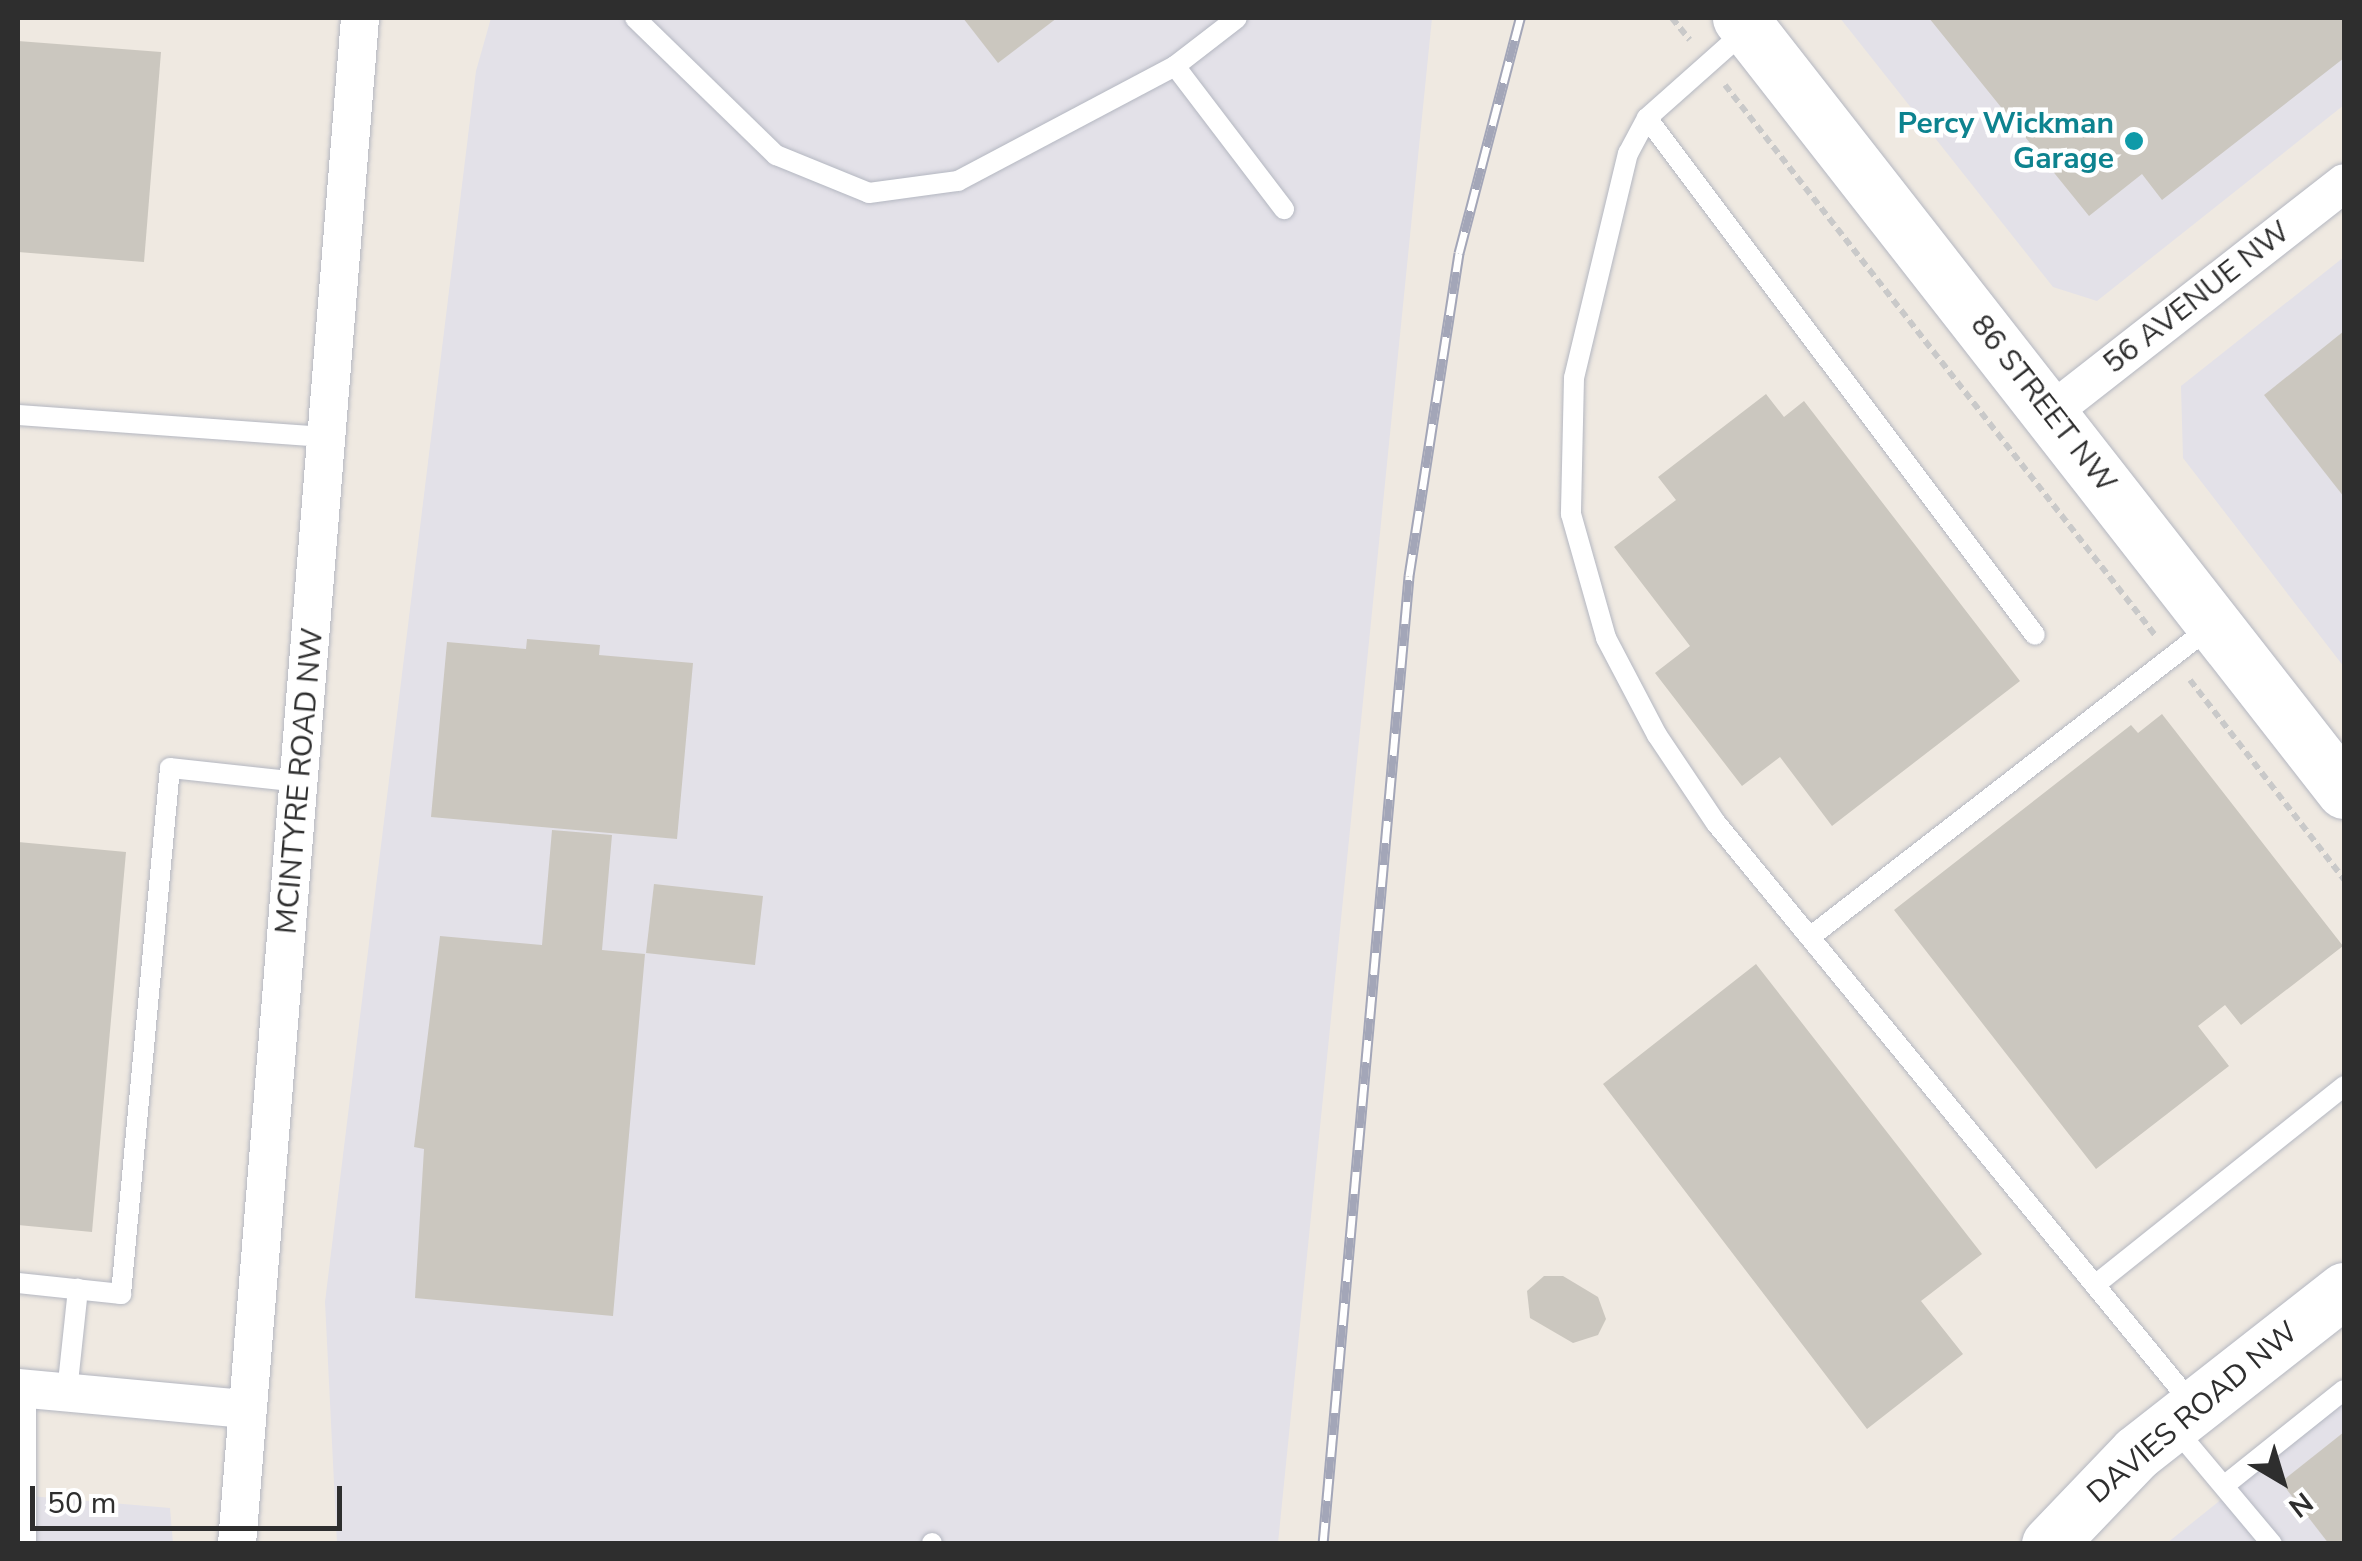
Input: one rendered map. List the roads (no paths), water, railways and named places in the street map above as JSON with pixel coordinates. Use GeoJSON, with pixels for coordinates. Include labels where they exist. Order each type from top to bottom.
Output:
{"type":"FeatureCollection","features":[{"type":"Feature","properties":{"kind":"street","name":"MCINTYRE ROAD NW"},"geometry":{"type":"LineString","coordinates":[[238,1544],[360,18]]}},
{"type":"Feature","properties":{"kind":"street","name":"86 STREET NW"},"geometry":{"type":"LineString","coordinates":[[1744,23],[2344,791]]}},
{"type":"Feature","properties":{"kind":"street","name":"56 AVENUE NW"},"geometry":{"type":"LineString","coordinates":[[2050,413],[2344,183]]}},
{"type":"Feature","properties":{"kind":"street","name":"DAVIES ROAD NW"},"geometry":{"type":"LineString","coordinates":[[2049,1544],[2184,1416],[2344,1290]]}},
{"type":"Feature","properties":{"kind":"street"},"geometry":{"type":"LineString","coordinates":[[22,1388],[246,1408]]}},
{"type":"Feature","properties":{"kind":"lane"},"geometry":{"type":"LineString","coordinates":[[635,18],[776,155],[869,192],[958,181],[1175,66],[1237,18]]}},
{"type":"Feature","properties":{"kind":"lane"},"geometry":{"type":"LineString","coordinates":[[1744,23],[1647,118],[1628,153],[1574,378],[1571,514],[1606,638],[1658,734],[1716,824],[2095,1285],[2184,1416],[2225,1485],[2272,1544]]}},
{"type":"Feature","properties":{"kind":"lane"},"geometry":{"type":"LineString","coordinates":[[1175,66],[1284,209]]}},
{"type":"Feature","properties":{"kind":"lane"},"geometry":{"type":"LineString","coordinates":[[1647,118],[2035,635]]}},
{"type":"Feature","properties":{"kind":"lane"},"geometry":{"type":"LineString","coordinates":[[18,415],[328,437]]}},
{"type":"Feature","properties":{"kind":"lane"},"geometry":{"type":"LineString","coordinates":[[1810,937],[2214,624]]}},
{"type":"Feature","properties":{"kind":"lane"},"geometry":{"type":"LineString","coordinates":[[18,1283],[121,1294],[170,768],[300,782]]}},
{"type":"Feature","properties":{"kind":"lane"},"geometry":{"type":"LineString","coordinates":[[2095,1285],[2344,1086]]}},
{"type":"Feature","properties":{"kind":"lane"},"geometry":{"type":"LineString","coordinates":[[67,1392],[78,1290]]}},
{"type":"Feature","properties":{"kind":"lane"},"geometry":{"type":"LineString","coordinates":[[22,1388],[21,1506],[26,1544]]}},
{"type":"Feature","properties":{"kind":"lane"},"geometry":{"type":"LineString","coordinates":[[2225,1485],[2344,1390]]}},
{"type":"Feature","properties":{"kind":"railway"},"geometry":{"type":"LineString","coordinates":[[1323,1544],[1409,576],[1459,253],[1520,18]]}},
{"type":"Feature","properties":{"kind":"place","name":"Percy Wickman Garage"},"geometry":{"type":"Point","coordinates":[2134,141]}}]}
